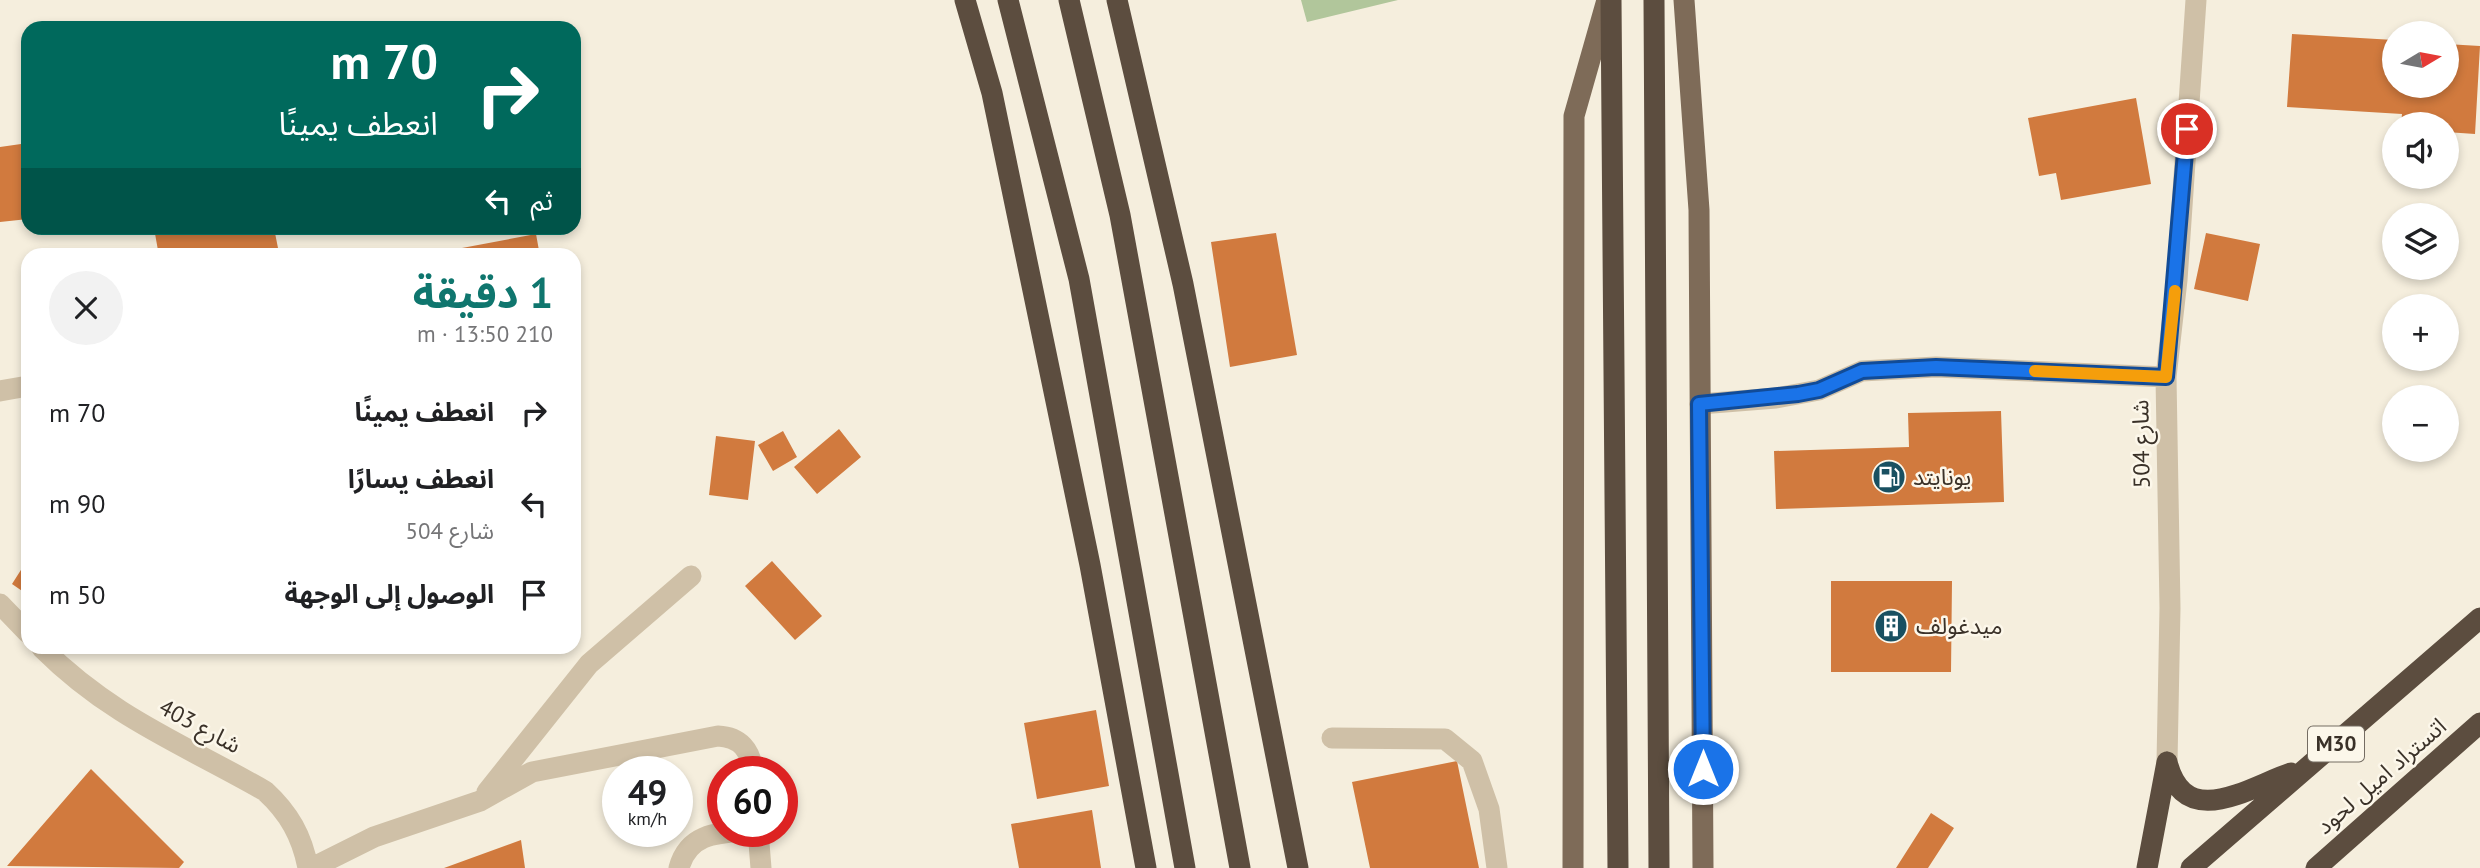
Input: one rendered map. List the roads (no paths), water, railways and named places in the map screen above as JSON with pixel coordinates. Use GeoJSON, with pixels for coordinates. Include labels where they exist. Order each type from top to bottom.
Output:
{"type":"FeatureCollection","features":[{"type":"Feature","properties":{"kind":"highway"},"geometry":{"type":"LineString","coordinates":[[965,0],[992,93],[1090,565],[1146,868]]}},
{"type":"Feature","properties":{"kind":"highway"},"geometry":{"type":"LineString","coordinates":[[1008,0],[1079,279],[1185,868]]}},
{"type":"Feature","properties":{"kind":"highway"},"geometry":{"type":"LineString","coordinates":[[1069,0],[1120,215],[1240,868]]}},
{"type":"Feature","properties":{"kind":"highway"},"geometry":{"type":"LineString","coordinates":[[1117,0],[1183,284],[1298,868]]}},
{"type":"Feature","properties":{"kind":"highway"},"geometry":{"type":"LineString","coordinates":[[1609,0],[1618,868]]}},
{"type":"Feature","properties":{"kind":"highway"},"geometry":{"type":"LineString","coordinates":[[1654,0],[1659,868]]}},
{"type":"Feature","properties":{"kind":"highway","name":"M30"},"geometry":{"type":"LineString","coordinates":[[2191,868],[2480,618]]}},
{"type":"Feature","properties":{"kind":"highway","name":"اتستراد اميل لحود"},"geometry":{"type":"LineString","coordinates":[[2316,868],[2480,723]]}},
{"type":"Feature","properties":{"kind":"highway"},"geometry":{"type":"LineString","coordinates":[[2167,762],[2176,782],[2187,794],[2203,800],[2241,796],[2308,768]]}},
{"type":"Feature","properties":{"kind":"highway"},"geometry":{"type":"LineString","coordinates":[[2147,868],[2167,762]]}},
{"type":"Feature","properties":{"kind":"main road"},"geometry":{"type":"LineString","coordinates":[[1573,868],[1574,116],[1609,0]]}},
{"type":"Feature","properties":{"kind":"main road"},"geometry":{"type":"LineString","coordinates":[[1684,0],[1699,209],[1703,868]]}},
{"type":"Feature","properties":{"kind":"street","name":"شارع 504"},"geometry":{"type":"LineString","coordinates":[[2167,762],[2170,608],[2166,377],[2178,267],[2196,0]]}},
{"type":"Feature","properties":{"kind":"street"},"geometry":{"type":"LineString","coordinates":[[1699,404],[1819,390],[1862,371],[1936,367],[2166,377]]}},
{"type":"Feature","properties":{"kind":"street"},"geometry":{"type":"LineString","coordinates":[[0,391],[21,387]]}},
{"type":"Feature","properties":{"kind":"street"},"geometry":{"type":"LineString","coordinates":[[480,802],[589,664],[691,576]]}},
{"type":"Feature","properties":{"kind":"street"},"geometry":{"type":"LineString","coordinates":[[0,604],[21,626]]}},
{"type":"Feature","properties":{"kind":"street","name":"شارع 403"},"geometry":{"type":"LineString","coordinates":[[49,654],[70,676],[136,722],[265,791],[280,804],[300,838],[310,868]]}},
{"type":"Feature","properties":{"kind":"street"},"geometry":{"type":"LineString","coordinates":[[310,868],[374,837],[480,802],[532,772],[718,736],[734,738],[745,747],[748,756]]}},
{"type":"Feature","properties":{"kind":"street"},"geometry":{"type":"LineString","coordinates":[[1332,738],[1445,739],[1472,761],[1489,809],[1497,868]]}},
{"type":"Feature","properties":{"kind":"street"},"geometry":{"type":"LineString","coordinates":[[679,868],[685,852],[697,839],[707,835]]}},
{"type":"Feature","properties":{"kind":"street"},"geometry":{"type":"LineString","coordinates":[[759,847],[761,868]]}},
{"type":"Feature","properties":{"kind":"place","name":"يونايتد"},"geometry":{"type":"Point","coordinates":[1889,477]}},
{"type":"Feature","properties":{"kind":"place","name":"ميدغولف"},"geometry":{"type":"Point","coordinates":[1891,626]}}]}
